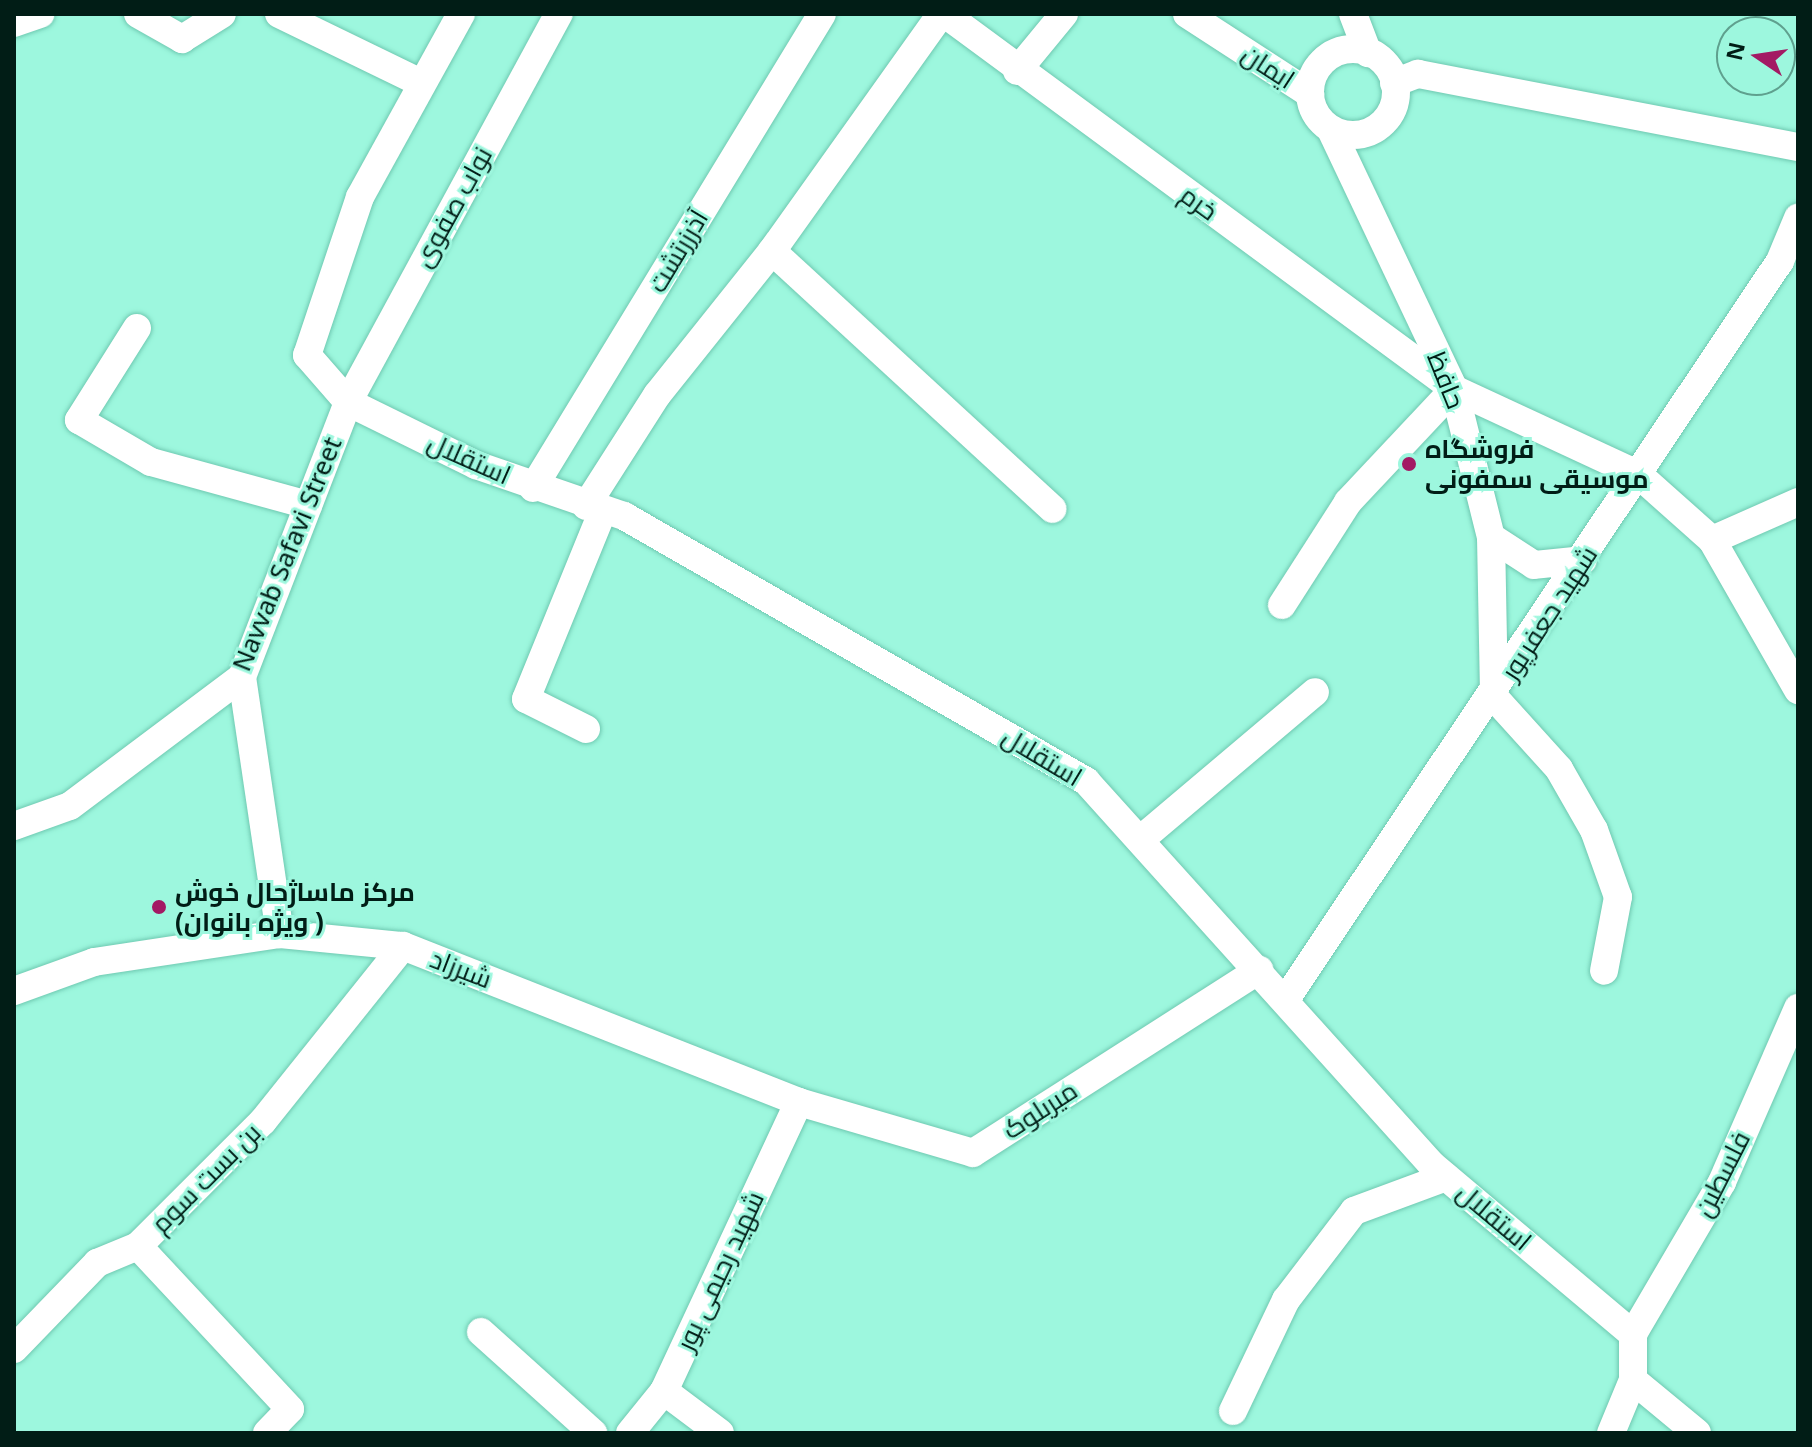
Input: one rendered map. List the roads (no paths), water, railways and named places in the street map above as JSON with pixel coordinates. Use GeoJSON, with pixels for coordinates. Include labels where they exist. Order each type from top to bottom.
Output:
{"type":"FeatureCollection","features":[{"type":"Feature","properties":{"kind":"street"},"geometry":{"type":"LineString","coordinates":[[14,23],[40,14]]}},
{"type":"Feature","properties":{"kind":"street"},"geometry":{"type":"LineString","coordinates":[[138,14],[182,39],[222,14]]}},
{"type":"Feature","properties":{"kind":"street"},"geometry":{"type":"LineString","coordinates":[[279,14],[421,83]]}},
{"type":"Feature","properties":{"kind":"street"},"geometry":{"type":"LineString","coordinates":[[348,402],[307,355],[360,197],[461,14]]}},
{"type":"Feature","properties":{"kind":"street","name":"نواب صفوی"},"geometry":{"type":"LineString","coordinates":[[348,402],[559,14]]}},
{"type":"Feature","properties":{"kind":"street","name":"آذرزرتشت"},"geometry":{"type":"LineString","coordinates":[[533,488],[822,14]]}},
{"type":"Feature","properties":{"kind":"street"},"geometry":{"type":"LineString","coordinates":[[586,729],[526,699],[595,508],[657,395],[772,251],[943,14]]}},
{"type":"Feature","properties":{"kind":"street","name":"خرم"},"geometry":{"type":"LineString","coordinates":[[943,14],[1454,389],[1639,475],[1712,540],[1798,690]]}},
{"type":"Feature","properties":{"kind":"street"},"geometry":{"type":"LineString","coordinates":[[1017,71],[1064,14]]}},
{"type":"Feature","properties":{"kind":"street","name":"ایمان"},"geometry":{"type":"LineString","coordinates":[[1187,14],[1310,94]]}},
{"type":"Feature","properties":{"kind":"street"},"geometry":{"type":"LineString","coordinates":[[1353,14],[1368,53],[1394,83],[1392,110],[1373,130],[1331,130],[1310,94],[1329,57],[1368,53]]}},
{"type":"Feature","properties":{"kind":"street"},"geometry":{"type":"LineString","coordinates":[[1394,83],[1418,74],[1798,147]]}},
{"type":"Feature","properties":{"kind":"street","name":"حافظ"},"geometry":{"type":"LineString","coordinates":[[1331,130],[1454,389],[1491,537],[1494,697]]}},
{"type":"Feature","properties":{"kind":"street","name":"شهید جعفرپور"},"geometry":{"type":"LineString","coordinates":[[1286,999],[1494,697],[1795,236]]}},
{"type":"Feature","properties":{"kind":"street"},"geometry":{"type":"LineString","coordinates":[[772,251],[1053,509]]}},
{"type":"Feature","properties":{"kind":"street"},"geometry":{"type":"LineString","coordinates":[[137,328],[79,420],[151,462],[308,505]]}},
{"type":"Feature","properties":{"kind":"street"},"geometry":{"type":"LineString","coordinates":[[1282,605],[1348,502],[1454,389]]}},
{"type":"Feature","properties":{"kind":"street","name":"استقلال"},"geometry":{"type":"LineString","coordinates":[[348,402],[533,488],[624,516],[1086,781],[1446,1177],[1633,1334]]}},
{"type":"Feature","properties":{"kind":"street","name":"Navvab Safavi Street"},"geometry":{"type":"LineString","coordinates":[[14,826],[70,806],[242,677],[348,402]]}},
{"type":"Feature","properties":{"kind":"street"},"geometry":{"type":"LineString","coordinates":[[1712,540],[1798,502]]}},
{"type":"Feature","properties":{"kind":"street"},"geometry":{"type":"LineString","coordinates":[[1491,537],[1534,565],[1583,560]]}},
{"type":"Feature","properties":{"kind":"street"},"geometry":{"type":"LineString","coordinates":[[242,677],[280,934]]}},
{"type":"Feature","properties":{"kind":"street"},"geometry":{"type":"LineString","coordinates":[[1140,840],[1315,692]]}},
{"type":"Feature","properties":{"kind":"street"},"geometry":{"type":"LineString","coordinates":[[1494,697],[1559,769],[1594,830],[1618,897],[1604,971]]}},
{"type":"Feature","properties":{"kind":"street","name":"شیرزاد"},"geometry":{"type":"LineString","coordinates":[[14,991],[94,962],[280,934],[403,946],[799,1102]]}},
{"type":"Feature","properties":{"kind":"street","name":"بن بست سوم"},"geometry":{"type":"LineString","coordinates":[[267,1433],[290,1409],[138,1246],[263,1121],[403,946]]}},
{"type":"Feature","properties":{"kind":"street","name":"میربلوک"},"geometry":{"type":"LineString","coordinates":[[799,1102],[973,1153],[1259,970]]}},
{"type":"Feature","properties":{"kind":"street","name":"فلسطین"},"geometry":{"type":"LineString","coordinates":[[1633,1334],[1722,1182],[1798,1008]]}},
{"type":"Feature","properties":{"kind":"street","name":"شهید رحیمی پور"},"geometry":{"type":"LineString","coordinates":[[630,1433],[664,1391],[799,1102]]}},
{"type":"Feature","properties":{"kind":"street"},"geometry":{"type":"LineString","coordinates":[[1233,1411],[1286,1300],[1354,1211],[1446,1177]]}},
{"type":"Feature","properties":{"kind":"street"},"geometry":{"type":"LineString","coordinates":[[14,1349],[97,1263],[138,1246]]}},
{"type":"Feature","properties":{"kind":"street"},"geometry":{"type":"LineString","coordinates":[[481,1332],[593,1433]]}},
{"type":"Feature","properties":{"kind":"street"},"geometry":{"type":"LineString","coordinates":[[1611,1433],[1633,1380],[1633,1334]]}},
{"type":"Feature","properties":{"kind":"street"},"geometry":{"type":"LineString","coordinates":[[1633,1380],[1697,1433]]}},
{"type":"Feature","properties":{"kind":"street"},"geometry":{"type":"LineString","coordinates":[[664,1391],[720,1433]]}},
{"type":"Feature","properties":{"kind":"place","name":"فروشگاه موسیقی سمفونی"},"geometry":{"type":"Point","coordinates":[1409,464]}},
{"type":"Feature","properties":{"kind":"place","name":"مرکز ماساژحال خوش (ویژه بانوان )"},"geometry":{"type":"Point","coordinates":[159,907]}}]}
